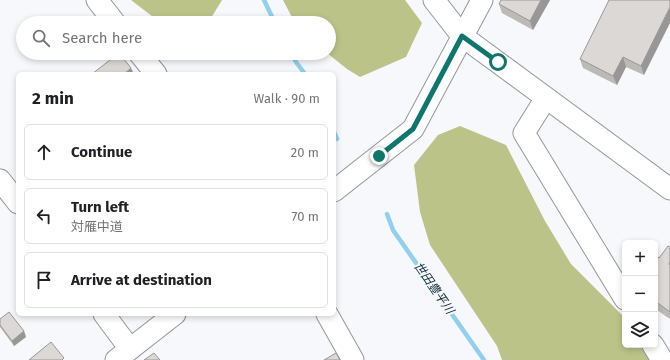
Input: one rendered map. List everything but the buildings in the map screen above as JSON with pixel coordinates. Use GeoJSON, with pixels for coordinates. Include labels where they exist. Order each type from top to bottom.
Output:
{"type":"FeatureCollection","features":[{"type":"Feature","properties":{"kind":"street"},"geometry":{"type":"LineString","coordinates":[[97,0],[110,16]]}},
{"type":"Feature","properties":{"kind":"street"},"geometry":{"type":"LineString","coordinates":[[434,0],[462,36],[670,189]]}},
{"type":"Feature","properties":{"kind":"street"},"geometry":{"type":"LineString","coordinates":[[336,189],[413,129],[482,0]]}},
{"type":"Feature","properties":{"kind":"street"},"geometry":{"type":"LineString","coordinates":[[145,60],[154,72]]}},
{"type":"Feature","properties":{"kind":"street"},"geometry":{"type":"LineString","coordinates":[[546,98],[524,133],[622,295]]}},
{"type":"Feature","properties":{"kind":"street"},"geometry":{"type":"LineString","coordinates":[[0,180],[16,200]]}},
{"type":"Feature","properties":{"kind":"street"},"geometry":{"type":"LineString","coordinates":[[105,316],[123,354],[172,316]]}},
{"type":"Feature","properties":{"kind":"street"},"geometry":{"type":"LineString","coordinates":[[328,316],[353,360]]}},
{"type":"Feature","properties":{"kind":"street"},"geometry":{"type":"LineString","coordinates":[[655,348],[662,360]]}},
{"type":"Feature","properties":{"kind":"green space"},"geometry":{"type":"Polygon","coordinates":[[[131,0],[222,0],[212,16],[152,16],[131,0]]]}},
{"type":"Feature","properties":{"kind":"green space"},"geometry":{"type":"Polygon","coordinates":[[[283,0],[405,0],[422,23],[406,57],[360,77],[336,60],[336,16],[291,16],[283,0]]]}},
{"type":"Feature","properties":{"kind":"green space"},"geometry":{"type":"Polygon","coordinates":[[[460,126],[506,145],[545,221],[571,264],[622,315],[622,348],[643,348],[650,360],[502,360],[497,346],[430,245],[420,212],[414,165],[438,135],[460,126]]]}},
{"type":"Feature","properties":{"kind":"waterway","name":"世田豊平川"},"geometry":{"type":"LineString","coordinates":[[264,0],[272,16]]}},
{"type":"Feature","properties":{"kind":"waterway","name":"世田豊平川"},"geometry":{"type":"LineString","coordinates":[[295,60],[304,72]]}},
{"type":"Feature","properties":{"kind":"waterway","name":"世田豊平川"},"geometry":{"type":"LineString","coordinates":[[387,214],[393,230],[484,360]]}},
{"type":"Feature","properties":{"kind":"route"},"geometry":{"type":"LineString","coordinates":[[379,156],[413,129],[462,36],[498,62]]}}]}
